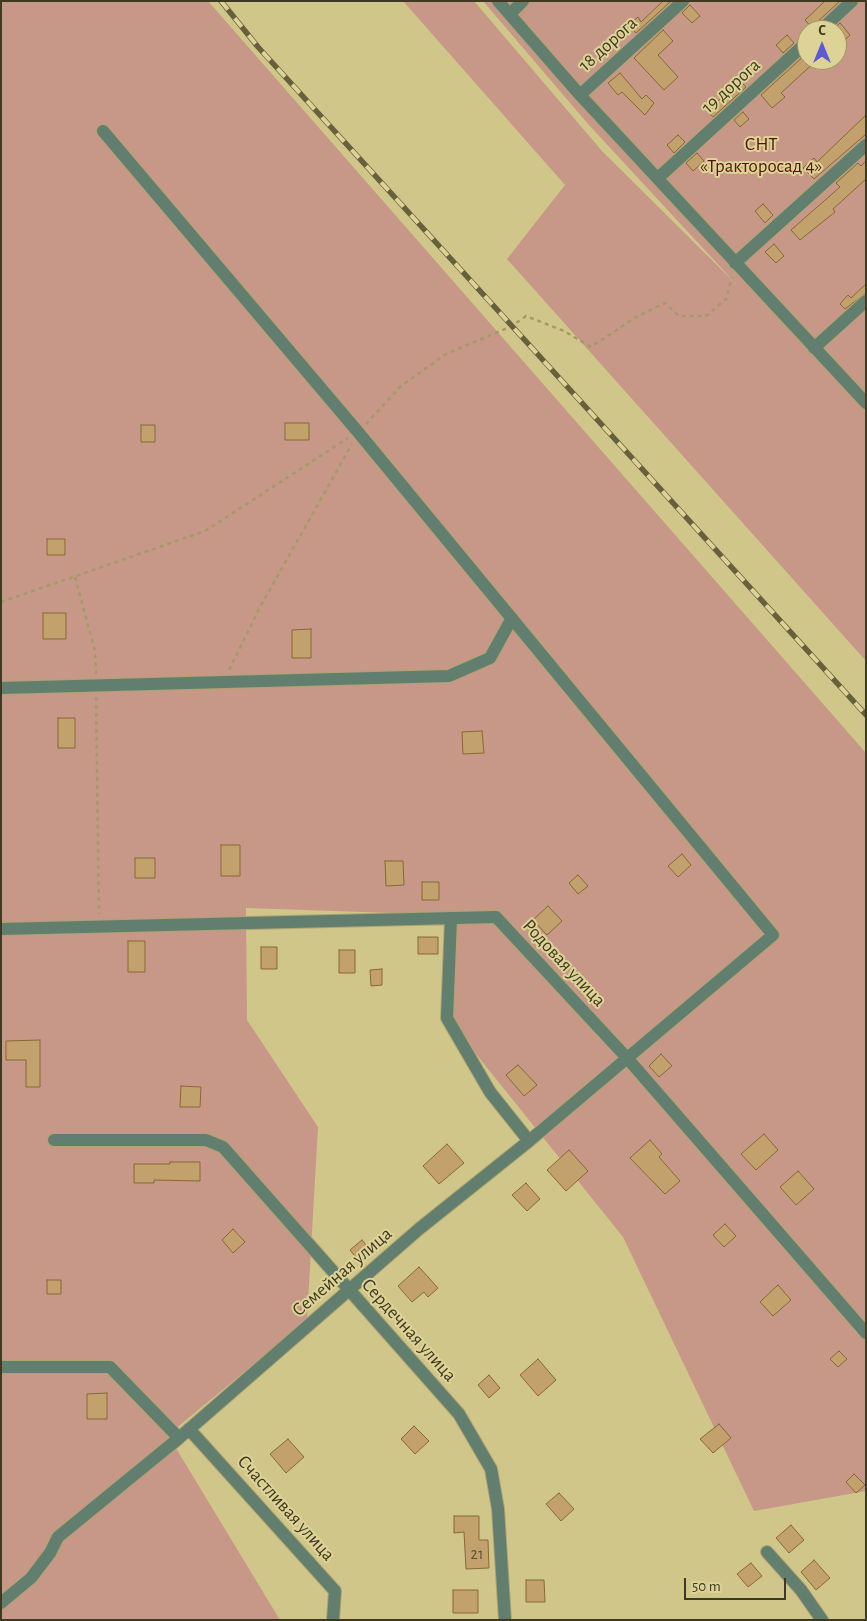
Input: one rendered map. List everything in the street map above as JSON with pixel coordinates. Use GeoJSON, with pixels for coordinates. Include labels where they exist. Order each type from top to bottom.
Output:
{"type":"FeatureCollection","features":[{"type":"Feature","properties":{"kind":"street"},"geometry":{"type":"LineString","coordinates":[[498,1],[580,95],[866,403]]}},
{"type":"Feature","properties":{"kind":"street"},"geometry":{"type":"LineString","coordinates":[[510,14],[524,1]]}},
{"type":"Feature","properties":{"kind":"street","name":"18 дорога"},"geometry":{"type":"LineString","coordinates":[[580,95],[683,1]]}},
{"type":"Feature","properties":{"kind":"street"},"geometry":{"type":"LineString","coordinates":[[832,20],[852,1]]}},
{"type":"Feature","properties":{"kind":"street","name":"19 дорога"},"geometry":{"type":"LineString","coordinates":[[658,178],[797,51]]}},
{"type":"Feature","properties":{"kind":"street"},"geometry":{"type":"LineString","coordinates":[[1,688],[449,676],[490,658],[512,618],[358,432],[103,131]]}},
{"type":"Feature","properties":{"kind":"street"},"geometry":{"type":"LineString","coordinates":[[735,263],[866,145]]}},
{"type":"Feature","properties":{"kind":"street"},"geometry":{"type":"LineString","coordinates":[[814,348],[866,301]]}},
{"type":"Feature","properties":{"kind":"street","name":"Семейная улица"},"geometry":{"type":"LineString","coordinates":[[1,1603],[31,1578],[58,1537],[179,1438],[419,1230],[628,1059],[772,935],[512,618]]}},
{"type":"Feature","properties":{"kind":"street","name":"Родовая улица"},"geometry":{"type":"LineString","coordinates":[[1,929],[496,917],[628,1059],[866,1334]]}},
{"type":"Feature","properties":{"kind":"street"},"geometry":{"type":"LineString","coordinates":[[451,918],[447,1018],[490,1092],[529,1141]]}},
{"type":"Feature","properties":{"kind":"street","name":"Сердечная улица"},"geometry":{"type":"LineString","coordinates":[[54,1140],[206,1140],[223,1147],[459,1414],[491,1469],[498,1509],[505,1620]]}},
{"type":"Feature","properties":{"kind":"street"},"geometry":{"type":"LineString","coordinates":[[1,1368],[110,1367],[179,1438]]}},
{"type":"Feature","properties":{"kind":"street","name":"Счастливая улица"},"geometry":{"type":"LineString","coordinates":[[189,1429],[335,1590],[333,1620]]}},
{"type":"Feature","properties":{"kind":"street"},"geometry":{"type":"LineString","coordinates":[[767,1552],[801,1590],[822,1620]]}},
{"type":"Feature","properties":{"kind":"path"},"geometry":{"type":"LineString","coordinates":[[1,602],[205,531],[358,432],[402,386],[446,354],[512,326],[526,316],[564,331],[591,347],[636,317],[665,303],[680,316],[706,316],[726,299],[735,263]]}},
{"type":"Feature","properties":{"kind":"path"},"geometry":{"type":"LineString","coordinates":[[223,682],[260,607],[358,432]]}},
{"type":"Feature","properties":{"kind":"path"},"geometry":{"type":"LineString","coordinates":[[74,576],[95,651],[100,928]]}},
{"type":"Feature","properties":{"kind":"green space"},"geometry":{"type":"Polygon","coordinates":[[[1,1],[208,1],[866,753],[866,1491],[754,1511],[623,1237],[447,1018],[451,915],[246,908],[247,1020],[318,1127],[307,1320],[168,1435],[280,1620],[1,1620],[1,1]]]}},
{"type":"Feature","properties":{"kind":"green space","name":"СНТ «Тракторосад 4»"},"geometry":{"type":"Polygon","coordinates":[[[403,1],[474,1],[602,151],[737,285],[588,124],[483,1],[866,1],[866,661],[507,259],[565,185],[403,1]]]}},
{"type":"Feature","properties":{"kind":"building"},"geometry":{"type":"Polygon","coordinates":[[[663,1],[670,2],[636,33],[629,25],[638,17],[641,22],[663,1]]]}},
{"type":"Feature","properties":{"kind":"building"},"geometry":{"type":"Polygon","coordinates":[[[825,1],[840,1],[819,20],[805,20],[825,1]]]}},
{"type":"Feature","properties":{"kind":"building"},"geometry":{"type":"Polygon","coordinates":[[[690,5],[700,16],[692,23],[682,13],[690,5]]]}},
{"type":"Feature","properties":{"kind":"building"},"geometry":{"type":"Polygon","coordinates":[[[663,30],[673,41],[658,55],[678,77],[664,90],[634,58],[663,30]]]}},
{"type":"Feature","properties":{"kind":"building"},"geometry":{"type":"Polygon","coordinates":[[[787,35],[794,43],[783,53],[776,45],[787,35]]]}},
{"type":"Feature","properties":{"kind":"building"},"geometry":{"type":"Polygon","coordinates":[[[797,62],[797,70],[806,70],[781,93],[785,97],[772,108],[761,95],[797,62]]]}},
{"type":"Feature","properties":{"kind":"building"},"geometry":{"type":"Polygon","coordinates":[[[620,73],[642,99],[646,95],[654,103],[645,115],[622,92],[618,95],[608,83],[620,73]]]}},
{"type":"Feature","properties":{"kind":"building"},"geometry":{"type":"Polygon","coordinates":[[[740,81],[746,87],[713,117],[707,111],[740,81]]]}},
{"type":"Feature","properties":{"kind":"building"},"geometry":{"type":"Polygon","coordinates":[[[743,112],[749,119],[740,127],[734,120],[743,112]]]}},
{"type":"Feature","properties":{"kind":"building"},"geometry":{"type":"Polygon","coordinates":[[[866,115],[866,134],[814,179],[803,168],[814,158],[817,162],[866,115]]]}},
{"type":"Feature","properties":{"kind":"building"},"geometry":{"type":"Polygon","coordinates":[[[678,135],[685,142],[674,153],[667,145],[678,135]]]}},
{"type":"Feature","properties":{"kind":"building"},"geometry":{"type":"Polygon","coordinates":[[[697,153],[704,161],[693,171],[686,163],[697,153]]]}},
{"type":"Feature","properties":{"kind":"building"},"geometry":{"type":"Polygon","coordinates":[[[866,161],[866,179],[833,209],[835,212],[800,240],[791,230],[840,187],[836,183],[858,163],[861,166],[866,161]]]}},
{"type":"Feature","properties":{"kind":"building"},"geometry":{"type":"Polygon","coordinates":[[[763,204],[773,215],[765,223],[755,211],[763,204]]]}},
{"type":"Feature","properties":{"kind":"building"},"geometry":{"type":"Polygon","coordinates":[[[774,244],[784,256],[776,263],[765,252],[774,244]]]}},
{"type":"Feature","properties":{"kind":"building"},"geometry":{"type":"Polygon","coordinates":[[[866,284],[866,293],[845,309],[840,304],[848,295],[851,298],[866,284]]]}},
{"type":"Feature","properties":{"kind":"building"},"geometry":{"type":"Polygon","coordinates":[[[285,423],[309,423],[309,440],[285,440],[285,423]]]}},
{"type":"Feature","properties":{"kind":"building"},"geometry":{"type":"Polygon","coordinates":[[[141,425],[155,425],[155,442],[141,442],[141,425]]]}},
{"type":"Feature","properties":{"kind":"building"},"geometry":{"type":"Polygon","coordinates":[[[47,539],[65,539],[65,555],[47,555],[47,539]]]}},
{"type":"Feature","properties":{"kind":"building"},"geometry":{"type":"Polygon","coordinates":[[[43,613],[66,613],[66,639],[43,639],[43,613]]]}},
{"type":"Feature","properties":{"kind":"building"},"geometry":{"type":"Polygon","coordinates":[[[311,629],[311,658],[292,658],[292,630],[311,629]]]}},
{"type":"Feature","properties":{"kind":"building"},"geometry":{"type":"Polygon","coordinates":[[[58,718],[75,718],[75,748],[58,748],[58,718]]]}},
{"type":"Feature","properties":{"kind":"building"},"geometry":{"type":"Polygon","coordinates":[[[482,731],[484,753],[463,754],[462,732],[482,731]]]}},
{"type":"Feature","properties":{"kind":"building"},"geometry":{"type":"Polygon","coordinates":[[[221,845],[240,845],[240,876],[221,876],[221,845]]]}},
{"type":"Feature","properties":{"kind":"building"},"geometry":{"type":"Polygon","coordinates":[[[682,854],[691,865],[678,877],[668,866],[682,854]]]}},
{"type":"Feature","properties":{"kind":"building"},"geometry":{"type":"Polygon","coordinates":[[[135,858],[155,858],[155,878],[135,878],[135,858]]]}},
{"type":"Feature","properties":{"kind":"building"},"geometry":{"type":"Polygon","coordinates":[[[385,861],[403,861],[404,885],[386,886],[385,861]]]}},
{"type":"Feature","properties":{"kind":"building"},"geometry":{"type":"Polygon","coordinates":[[[578,875],[588,886],[578,894],[569,883],[578,875]]]}},
{"type":"Feature","properties":{"kind":"building"},"geometry":{"type":"Polygon","coordinates":[[[422,882],[439,882],[439,900],[422,900],[422,882]]]}},
{"type":"Feature","properties":{"kind":"building"},"geometry":{"type":"Polygon","coordinates":[[[548,906],[562,921],[547,935],[533,920],[548,906]]]}},
{"type":"Feature","properties":{"kind":"building"},"geometry":{"type":"Polygon","coordinates":[[[418,937],[438,937],[438,954],[418,954],[418,937]]]}},
{"type":"Feature","properties":{"kind":"building"},"geometry":{"type":"Polygon","coordinates":[[[128,941],[145,941],[145,972],[128,972],[128,941]]]}},
{"type":"Feature","properties":{"kind":"building"},"geometry":{"type":"Polygon","coordinates":[[[261,947],[277,947],[277,969],[261,969],[261,947]]]}},
{"type":"Feature","properties":{"kind":"building"},"geometry":{"type":"Polygon","coordinates":[[[339,950],[355,950],[355,973],[339,973],[339,950]]]}},
{"type":"Feature","properties":{"kind":"building"},"geometry":{"type":"Polygon","coordinates":[[[382,969],[382,985],[371,986],[370,970],[382,969]]]}},
{"type":"Feature","properties":{"kind":"building"},"geometry":{"type":"Polygon","coordinates":[[[40,1040],[40,1087],[26,1087],[26,1060],[6,1060],[6,1041],[40,1040]]]}},
{"type":"Feature","properties":{"kind":"building"},"geometry":{"type":"Polygon","coordinates":[[[661,1054],[672,1066],[659,1077],[649,1066],[661,1054]]]}},
{"type":"Feature","properties":{"kind":"building"},"geometry":{"type":"Polygon","coordinates":[[[518,1065],[537,1085],[524,1096],[506,1075],[518,1065]]]}},
{"type":"Feature","properties":{"kind":"building"},"geometry":{"type":"Polygon","coordinates":[[[181,1086],[201,1087],[200,1107],[180,1107],[181,1086]]]}},
{"type":"Feature","properties":{"kind":"building"},"geometry":{"type":"Polygon","coordinates":[[[764,1134],[778,1150],[756,1170],[741,1154],[764,1134]]]}},
{"type":"Feature","properties":{"kind":"building"},"geometry":{"type":"Polygon","coordinates":[[[650,1140],[662,1154],[659,1157],[680,1181],[665,1194],[630,1158],[650,1140]]]}},
{"type":"Feature","properties":{"kind":"building"},"geometry":{"type":"Polygon","coordinates":[[[447,1144],[464,1163],[439,1184],[423,1166],[447,1144]]]}},
{"type":"Feature","properties":{"kind":"building"},"geometry":{"type":"Polygon","coordinates":[[[569,1150],[588,1171],[566,1191],[547,1170],[569,1150]]]}},
{"type":"Feature","properties":{"kind":"building"},"geometry":{"type":"Polygon","coordinates":[[[170,1162],[200,1162],[200,1181],[154,1180],[154,1183],[134,1183],[134,1164],[170,1164],[170,1162]]]}},
{"type":"Feature","properties":{"kind":"building"},"geometry":{"type":"Polygon","coordinates":[[[798,1171],[814,1189],[796,1205],[780,1187],[798,1171]]]}},
{"type":"Feature","properties":{"kind":"building"},"geometry":{"type":"Polygon","coordinates":[[[526,1183],[540,1199],[527,1211],[512,1195],[526,1183]]]}},
{"type":"Feature","properties":{"kind":"building"},"geometry":{"type":"Polygon","coordinates":[[[725,1224],[736,1236],[724,1247],[713,1235],[725,1224]]]}},
{"type":"Feature","properties":{"kind":"building"},"geometry":{"type":"Polygon","coordinates":[[[233,1229],[245,1242],[233,1253],[222,1240],[233,1229]]]}},
{"type":"Feature","properties":{"kind":"building"},"geometry":{"type":"Polygon","coordinates":[[[362,1240],[370,1250],[358,1260],[350,1250],[362,1240]]]}},
{"type":"Feature","properties":{"kind":"building"},"geometry":{"type":"Polygon","coordinates":[[[419,1267],[438,1288],[428,1297],[424,1292],[412,1302],[398,1286],[419,1267]]]}},
{"type":"Feature","properties":{"kind":"building"},"geometry":{"type":"Polygon","coordinates":[[[47,1280],[61,1280],[61,1294],[47,1294],[47,1280]]]}},
{"type":"Feature","properties":{"kind":"building"},"geometry":{"type":"Polygon","coordinates":[[[778,1285],[791,1300],[773,1316],[760,1302],[778,1285]]]}},
{"type":"Feature","properties":{"kind":"building"},"geometry":{"type":"Polygon","coordinates":[[[839,1351],[847,1359],[838,1367],[830,1359],[839,1351]]]}},
{"type":"Feature","properties":{"kind":"building"},"geometry":{"type":"Polygon","coordinates":[[[538,1359],[556,1380],[538,1396],[520,1375],[538,1359]]]}},
{"type":"Feature","properties":{"kind":"building"},"geometry":{"type":"Polygon","coordinates":[[[489,1375],[500,1388],[489,1398],[478,1385],[489,1375]]]}},
{"type":"Feature","properties":{"kind":"building"},"geometry":{"type":"Polygon","coordinates":[[[107,1393],[107,1419],[87,1419],[87,1394],[107,1393]]]}},
{"type":"Feature","properties":{"kind":"building"},"geometry":{"type":"Polygon","coordinates":[[[719,1424],[731,1438],[713,1453],[700,1439],[719,1424]]]}},
{"type":"Feature","properties":{"kind":"building"},"geometry":{"type":"Polygon","coordinates":[[[414,1426],[429,1441],[415,1454],[401,1439],[414,1426]]]}},
{"type":"Feature","properties":{"kind":"building"},"geometry":{"type":"Polygon","coordinates":[[[288,1439],[304,1457],[286,1473],[270,1454],[288,1439]]]}},
{"type":"Feature","properties":{"kind":"building"},"geometry":{"type":"Polygon","coordinates":[[[854,1474],[865,1485],[856,1493],[846,1482],[854,1474]]]}},
{"type":"Feature","properties":{"kind":"building"},"geometry":{"type":"Polygon","coordinates":[[[559,1493],[574,1509],[561,1521],[546,1504],[559,1493]]]}},
{"type":"Feature","properties":{"kind":"building"},"geometry":{"type":"Polygon","coordinates":[[[454,1516],[479,1516],[479,1540],[488,1540],[489,1568],[466,1569],[464,1532],[454,1533],[454,1516]]]}},
{"type":"Feature","properties":{"kind":"building"},"geometry":{"type":"Polygon","coordinates":[[[791,1525],[804,1540],[789,1553],[776,1538],[791,1525]]]}},
{"type":"Feature","properties":{"kind":"building"},"geometry":{"type":"Polygon","coordinates":[[[814,1560],[830,1578],[816,1590],[801,1572],[814,1560]]]}},
{"type":"Feature","properties":{"kind":"building"},"geometry":{"type":"Polygon","coordinates":[[[751,1563],[762,1576],[748,1587],[737,1574],[751,1563]]]}},
{"type":"Feature","properties":{"kind":"building"},"geometry":{"type":"Polygon","coordinates":[[[526,1580],[544,1580],[545,1602],[526,1602],[526,1580]]]}},
{"type":"Feature","properties":{"kind":"building"},"geometry":{"type":"Polygon","coordinates":[[[453,1590],[478,1590],[478,1613],[453,1613],[453,1590]]]}},
{"type":"Feature","properties":{"kind":"railway"},"geometry":{"type":"LineString","coordinates":[[221,1],[258,47],[866,715]]}}]}
